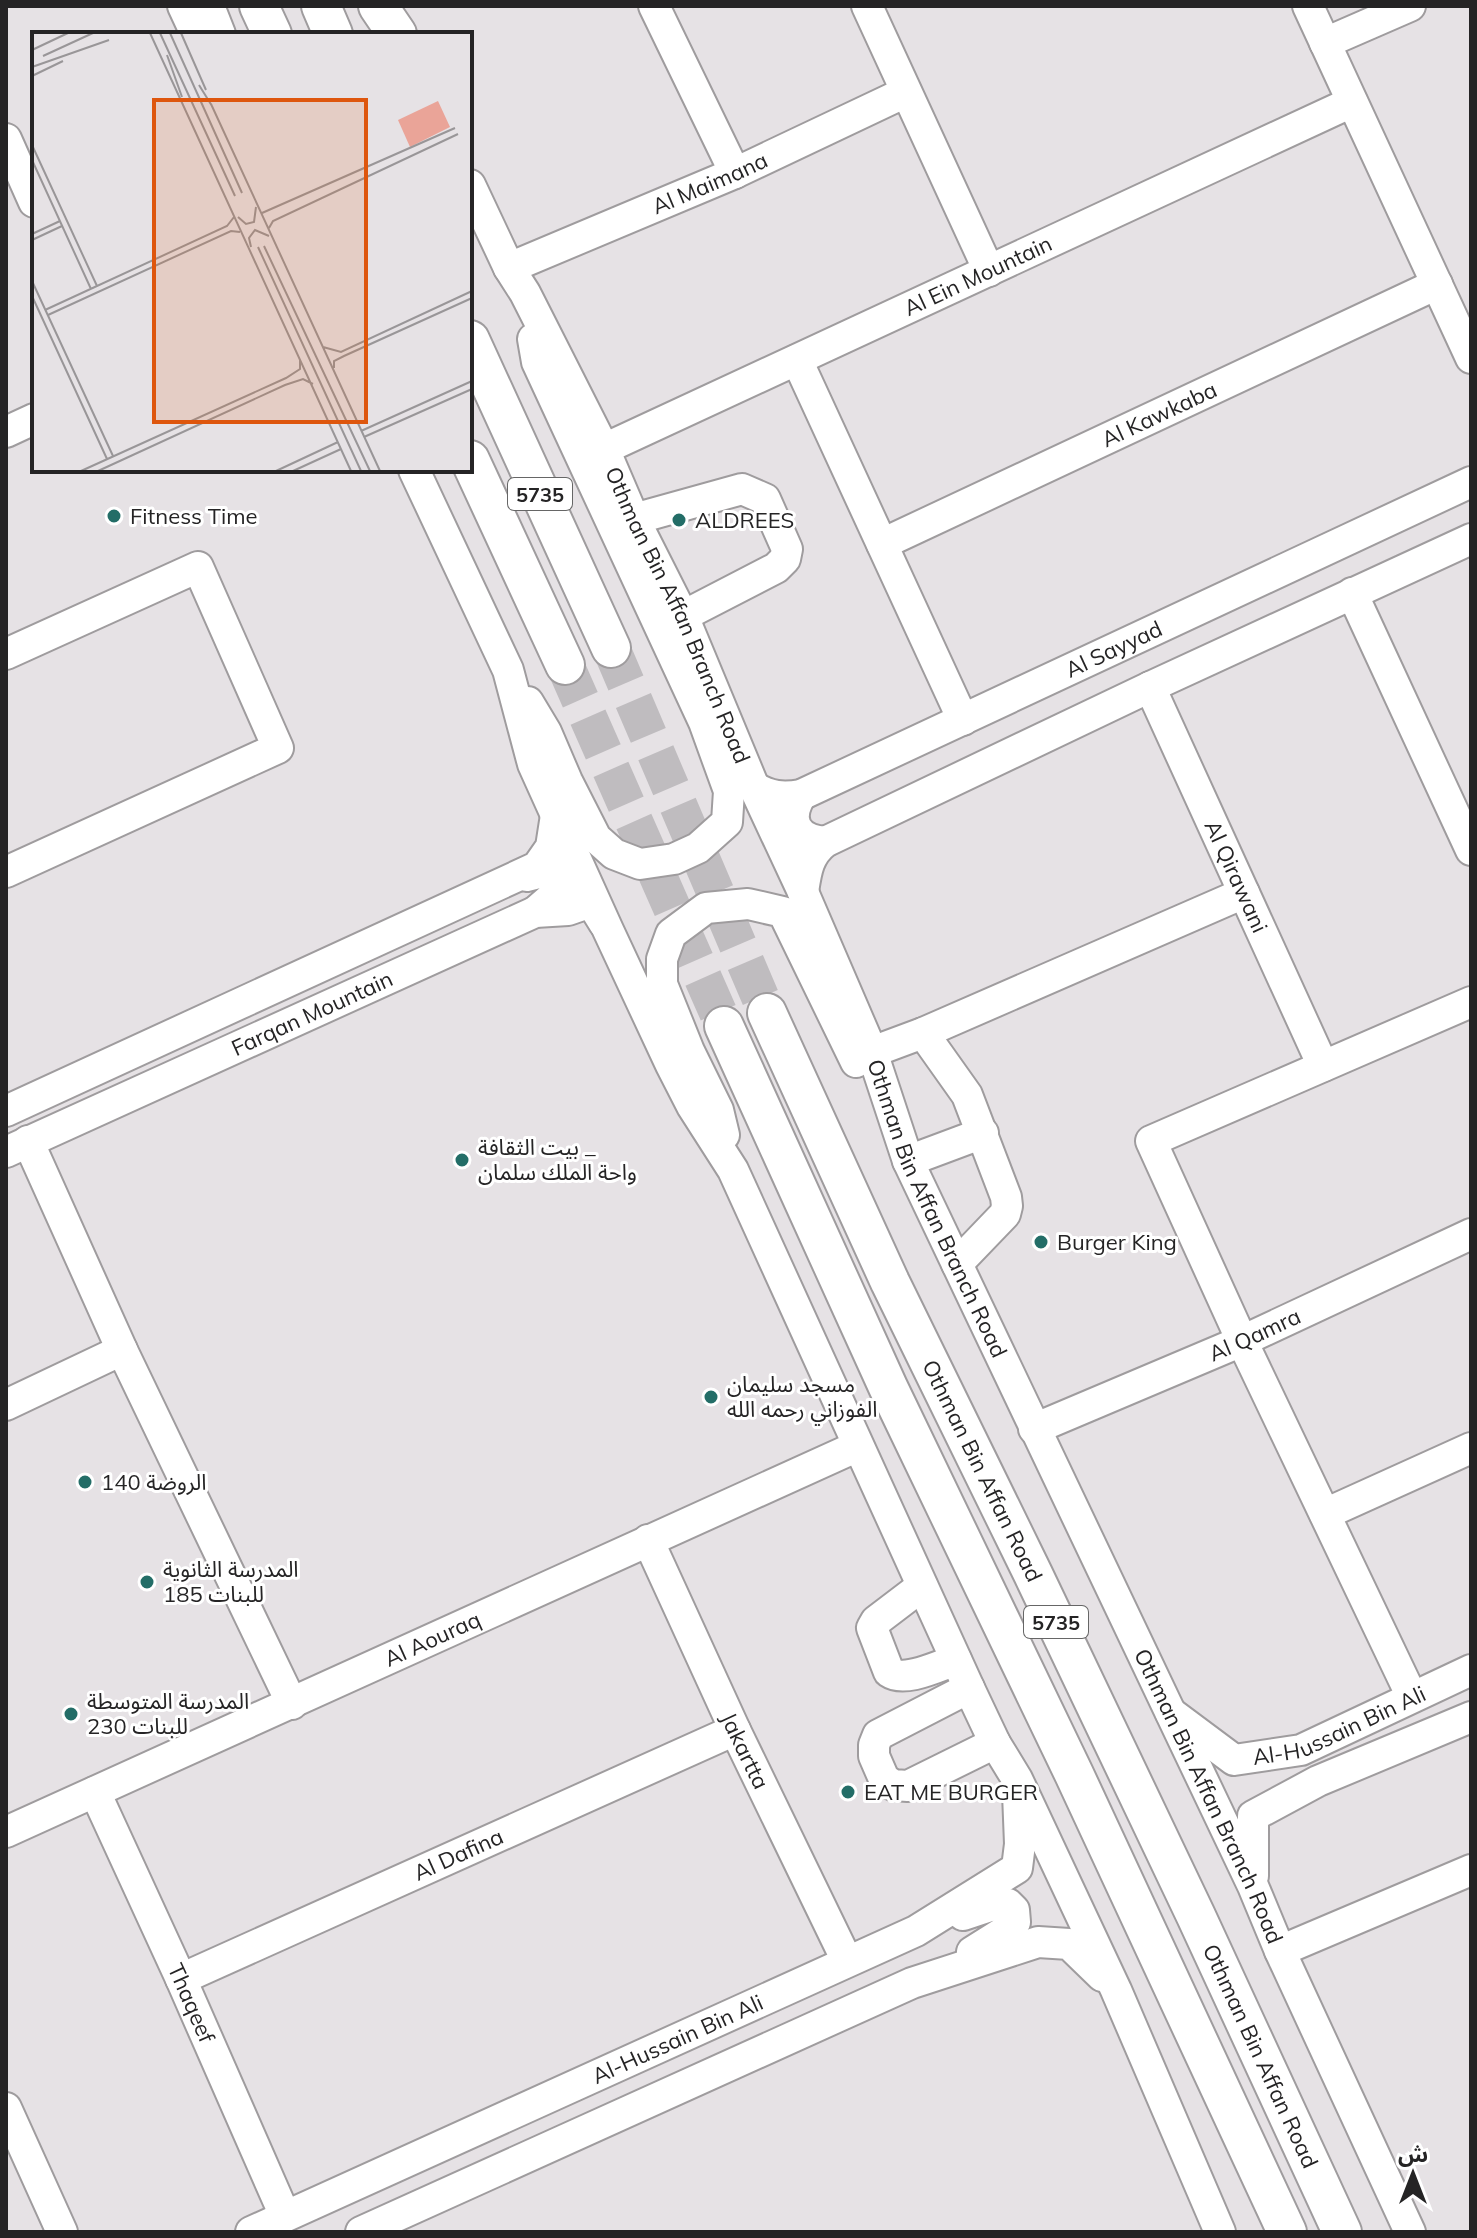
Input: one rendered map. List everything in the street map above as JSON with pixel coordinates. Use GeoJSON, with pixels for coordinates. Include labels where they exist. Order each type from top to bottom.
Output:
{"type":"FeatureCollection","features":[{"type":"Feature","properties":{"kind":"main road"},"geometry":{"type":"LineString","coordinates":[[259,6],[271,32]]}},
{"type":"Feature","properties":{"kind":"main road"},"geometry":{"type":"LineString","coordinates":[[321,6],[332,32]]}},
{"type":"Feature","properties":{"kind":"main road"},"geometry":{"type":"LineString","coordinates":[[378,6],[398,32]]}},
{"type":"Feature","properties":{"kind":"main road","name":"5735"},"geometry":{"type":"LineString","coordinates":[[472,344],[611,648]]}},
{"type":"Feature","properties":{"kind":"main road","name":"5735"},"geometry":{"type":"LineString","coordinates":[[472,464],[565,665]]}},
{"type":"Feature","properties":{"kind":"main road","name":"Othman Bin Affan Road"},"geometry":{"type":"LineString","coordinates":[[767,1013],[890,1282],[1054,1616],[1342,2232]]}},
{"type":"Feature","properties":{"kind":"main road","name":"5735"},"geometry":{"type":"LineString","coordinates":[[724,1026],[888,1387],[1074,1774],[1287,2232]]}},
{"type":"Feature","properties":{"kind":"street"},"geometry":{"type":"LineString","coordinates":[[183,6],[195,32]]}},
{"type":"Feature","properties":{"kind":"street"},"geometry":{"type":"LineString","coordinates":[[209,6],[219,32]]}},
{"type":"Feature","properties":{"kind":"street"},"geometry":{"type":"LineString","coordinates":[[392,6],[398,32]]}},
{"type":"Feature","properties":{"kind":"street"},"geometry":{"type":"LineString","coordinates":[[867,6],[989,271]]}},
{"type":"Feature","properties":{"kind":"street"},"geometry":{"type":"LineString","coordinates":[[1308,6],[1471,358]]}},
{"type":"Feature","properties":{"kind":"street"},"geometry":{"type":"LineString","coordinates":[[1325,43],[1410,6]]}},
{"type":"Feature","properties":{"kind":"street"},"geometry":{"type":"LineString","coordinates":[[657,7],[735,173]]}},
{"type":"Feature","properties":{"kind":"street","name":"Al Maimana"},"geometry":{"type":"LineString","coordinates":[[509,268],[735,173],[906,92]]}},
{"type":"Feature","properties":{"kind":"street","name":"Al Ein Mountain"},"geometry":{"type":"LineString","coordinates":[[604,449],[1352,102]]}},
{"type":"Feature","properties":{"kind":"street"},"geometry":{"type":"LineString","coordinates":[[6,139],[32,198]]}},
{"type":"Feature","properties":{"kind":"street","name":"Othman Bin Affan Branch Road"},"geometry":{"type":"LineString","coordinates":[[472,189],[509,268],[525,293],[604,449],[634,519],[683,616],[754,787],[872,1052],[908,1161],[1253,1886],[1410,2232]]}},
{"type":"Feature","properties":{"kind":"street","name":"Al Kawkaba"},"geometry":{"type":"LineString","coordinates":[[882,544],[1437,284]]}},
{"type":"Feature","properties":{"kind":"street"},"geometry":{"type":"LineString","coordinates":[[415,472],[508,670],[546,732],[596,838],[614,854],[640,864],[674,859],[698,848],[727,822],[729,791],[704,722],[537,362],[525,293]]}},
{"type":"Feature","properties":{"kind":"street"},"geometry":{"type":"LineString","coordinates":[[797,360],[963,720]]}},
{"type":"Feature","properties":{"kind":"street"},"geometry":{"type":"LineString","coordinates":[[6,432],[32,420]]}},
{"type":"Feature","properties":{"kind":"street","name":"Al Sayyad"},"geometry":{"type":"LineString","coordinates":[[754,787],[778,797],[801,795],[1471,482]]}},
{"type":"Feature","properties":{"kind":"street"},"geometry":{"type":"LineString","coordinates":[[634,519],[742,489],[765,499],[787,549],[785,559],[776,568],[683,616]]}},
{"type":"Feature","properties":{"kind":"street"},"geometry":{"type":"LineString","coordinates":[[803,892],[808,864],[817,847],[825,842],[1471,539]]}},
{"type":"Feature","properties":{"kind":"street"},"geometry":{"type":"LineString","coordinates":[[6,872],[278,748],[198,567],[8,647]]}},
{"type":"Feature","properties":{"kind":"street"},"geometry":{"type":"LineString","coordinates":[[1352,593],[1458,790],[1471,850]]}},
{"type":"Feature","properties":{"kind":"street"},"geometry":{"type":"LineString","coordinates":[[508,670],[533,764],[608,930],[692,1106],[733,1170],[969,1688],[995,1743],[1017,1779],[1116,1990],[1220,2232]]}},
{"type":"Feature","properties":{"kind":"street","name":"Al Qirawani"},"geometry":{"type":"LineString","coordinates":[[1150,687],[1323,1066]]}},
{"type":"Feature","properties":{"kind":"street"},"geometry":{"type":"LineString","coordinates":[[801,795],[794,807],[794,821],[800,832],[811,840],[825,842]]}},
{"type":"Feature","properties":{"kind":"street","name":"Farqan Mountain"},"geometry":{"type":"LineString","coordinates":[[6,1111],[537,867],[551,847],[556,815]]}},
{"type":"Feature","properties":{"kind":"street"},"geometry":{"type":"LineString","coordinates":[[510,880],[558,868],[565,886],[535,912]]}},
{"type":"Feature","properties":{"kind":"street"},"geometry":{"type":"LineString","coordinates":[[872,1052],[923,1033],[1244,893]]}},
{"type":"Feature","properties":{"kind":"street","name":"Farqan Mountain"},"geometry":{"type":"LineString","coordinates":[[17,1146],[535,912],[568,910],[591,902],[608,930]]}},
{"type":"Feature","properties":{"kind":"street"},"geometry":{"type":"LineString","coordinates":[[733,1170],[718,1110],[689,1051],[662,984],[662,959],[671,934],[706,908],[748,904],[783,912],[852,1056],[893,1116]]}},
{"type":"Feature","properties":{"kind":"street"},"geometry":{"type":"LineString","coordinates":[[1412,1697],[1242,1341],[1151,1141],[1471,1002]]}},
{"type":"Feature","properties":{"kind":"street"},"geometry":{"type":"LineString","coordinates":[[923,1033],[967,1095],[1006,1197],[1005,1214],[957,1264]]}},
{"type":"Feature","properties":{"kind":"street"},"geometry":{"type":"LineString","coordinates":[[908,1161],[983,1133]]}},
{"type":"Feature","properties":{"kind":"street"},"geometry":{"type":"LineString","coordinates":[[17,1146],[122,1350],[292,1704]]}},
{"type":"Feature","properties":{"kind":"street","name":"Al Qamra"},"geometry":{"type":"LineString","coordinates":[[1034,1429],[1242,1341],[1471,1234]]}},
{"type":"Feature","properties":{"kind":"street"},"geometry":{"type":"LineString","coordinates":[[6,1405],[122,1350]]}},
{"type":"Feature","properties":{"kind":"street","name":"Al Aouraq"},"geometry":{"type":"LineString","coordinates":[[6,1832],[858,1446]]}},
{"type":"Feature","properties":{"kind":"street"},"geometry":{"type":"LineString","coordinates":[[1325,1514],[1471,1448]]}},
{"type":"Feature","properties":{"kind":"street","name":"Jakartta"},"geometry":{"type":"LineString","coordinates":[[648,1540],[735,1730],[847,1961]]}},
{"type":"Feature","properties":{"kind":"street"},"geometry":{"type":"LineString","coordinates":[[922,1586],[876,1621],[872,1628],[889,1672],[895,1677],[905,1677],[956,1660]]}},
{"type":"Feature","properties":{"kind":"street","name":"Al-Hussain Bin Ali"},"geometry":{"type":"LineString","coordinates":[[1168,1710],[1234,1760],[1301,1750],[1471,1670]]}},
{"type":"Feature","properties":{"kind":"street"},"geometry":{"type":"LineString","coordinates":[[969,1688],[878,1735],[874,1756],[884,1779],[893,1785],[908,1786],[995,1743]]}},
{"type":"Feature","properties":{"kind":"street","name":"Al-Hussain Bin Ali"},"geometry":{"type":"LineString","coordinates":[[1253,1886],[1253,1816],[1318,1781],[1471,1717]]}},
{"type":"Feature","properties":{"kind":"street","name":"Al Dafina"},"geometry":{"type":"LineString","coordinates":[[181,1979],[735,1730]]}},
{"type":"Feature","properties":{"kind":"street"},"geometry":{"type":"LineString","coordinates":[[1301,1750],[1318,1781]]}},
{"type":"Feature","properties":{"kind":"street","name":"Al-Hussain Bin Ali"},"geometry":{"type":"LineString","coordinates":[[251,2232],[916,1931],[1017,1868],[1020,1844],[1017,1779]]}},
{"type":"Feature","properties":{"kind":"street","name":"Thaqeef"},"geometry":{"type":"LineString","coordinates":[[95,1792],[285,2216]]}},
{"type":"Feature","properties":{"kind":"street"},"geometry":{"type":"LineString","coordinates":[[1280,1951],[1471,1870]]}},
{"type":"Feature","properties":{"kind":"street"},"geometry":{"type":"LineString","coordinates":[[916,1931],[993,1905],[1008,1904],[1014,1910],[1015,1922],[1007,1930],[932,1975]]}},
{"type":"Feature","properties":{"kind":"street","name":"Al-Hussain Bin Ali"},"geometry":{"type":"LineString","coordinates":[[361,2232],[932,1975],[1038,1942],[1069,1944],[1116,1990]]}},
{"type":"Feature","properties":{"kind":"street"},"geometry":{"type":"LineString","coordinates":[[6,2108],[62,2232]]}},
{"type":"Feature","properties":{"kind":"tunnel"},"geometry":{"type":"LineString","coordinates":[[611,648],[767,1013]]}},
{"type":"Feature","properties":{"kind":"tunnel"},"geometry":{"type":"LineString","coordinates":[[565,665],[724,1026]]}},
{"type":"Feature","properties":{"kind":"place","name":"Fitness Time"},"geometry":{"type":"Point","coordinates":[114,516]}},
{"type":"Feature","properties":{"kind":"place","name":"ALDREES"},"geometry":{"type":"Point","coordinates":[679,520]}},
{"type":"Feature","properties":{"kind":"place","name":"بيت الثقافة _ واحة الملك سلمان"},"geometry":{"type":"Point","coordinates":[462,1160]}},
{"type":"Feature","properties":{"kind":"place","name":"Burger King"},"geometry":{"type":"Point","coordinates":[1041,1242]}},
{"type":"Feature","properties":{"kind":"place","name":"مسجد سليمان الفوزاني رحمه الله"},"geometry":{"type":"Point","coordinates":[711,1397]}},
{"type":"Feature","properties":{"kind":"place","name":"الروضة 140"},"geometry":{"type":"Point","coordinates":[85,1482]}},
{"type":"Feature","properties":{"kind":"place","name":"المدرسة الثانوية 185 للبنات"},"geometry":{"type":"Point","coordinates":[147,1582]}},
{"type":"Feature","properties":{"kind":"place","name":"المدرسة المتوسطة 230 للبنات"},"geometry":{"type":"Point","coordinates":[71,1714]}},
{"type":"Feature","properties":{"kind":"place","name":"EAT ME BURGER"},"geometry":{"type":"Point","coordinates":[848,1792]}}]}
